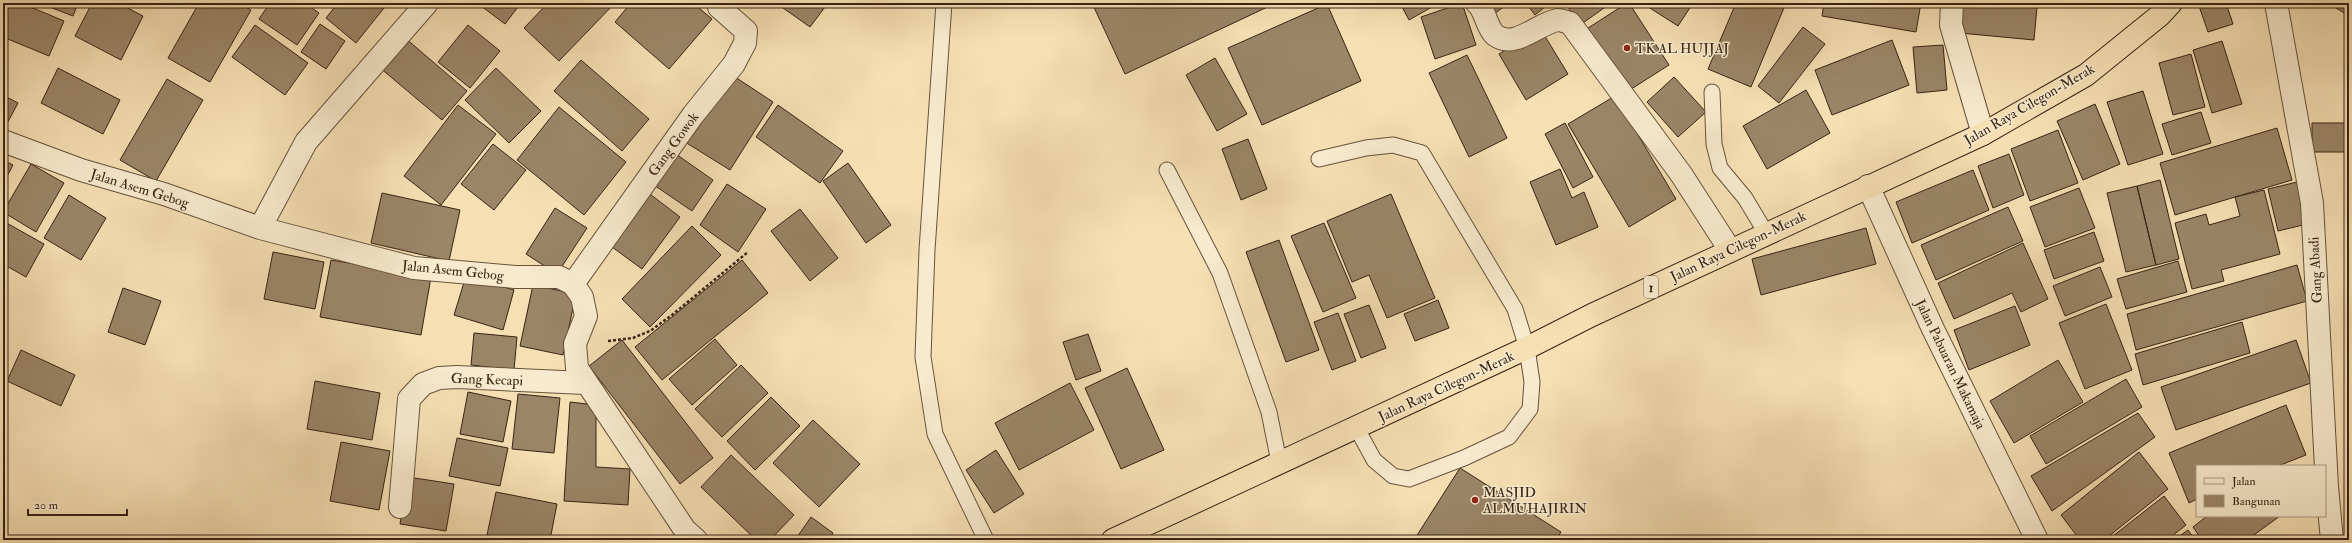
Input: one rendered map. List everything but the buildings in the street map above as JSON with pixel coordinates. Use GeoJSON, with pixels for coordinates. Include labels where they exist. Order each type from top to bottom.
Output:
{"type":"FeatureCollection","features":[{"type":"Feature","properties":{"kind":"highway","name":"Jalan Raya Cilegon-Merak"},"geometry":{"type":"LineString","coordinates":[[1122,538],[1279,462],[1527,348],[1592,315],[1730,250],[1983,134],[2086,75],[2159,16],[2171,3]]}},
{"type":"Feature","properties":{"kind":"street"},"geometry":{"type":"LineString","coordinates":[[260,228],[306,142],[427,3]]}},
{"type":"Feature","properties":{"kind":"street"},"geometry":{"type":"LineString","coordinates":[[1477,3],[1493,33],[1501,39],[1512,39],[1523,36],[1558,20],[1570,23],[1681,174],[1730,250]]}},
{"type":"Feature","properties":{"kind":"street"},"geometry":{"type":"LineString","coordinates":[[1952,3],[1951,25],[1983,134]]}},
{"type":"Feature","properties":{"kind":"street","name":"Gang Abadi"},"geometry":{"type":"LineString","coordinates":[[2276,3],[2289,66],[2312,203],[2332,540]]}},
{"type":"Feature","properties":{"kind":"street","name":"Gang Gowok"},"geometry":{"type":"LineString","coordinates":[[573,284],[693,114],[734,64],[745,43],[746,31],[719,7]]}},
{"type":"Feature","properties":{"kind":"street","name":"Jalan Asem Gebog"},"geometry":{"type":"LineString","coordinates":[[3,142],[81,170],[164,194],[260,228],[414,268],[515,277],[559,277],[573,284]]}},
{"type":"Feature","properties":{"kind":"street","name":"Jalan Pabuaran Makamaja"},"geometry":{"type":"LineString","coordinates":[[1868,186],[1933,329],[2036,540]]}},
{"type":"Feature","properties":{"kind":"street"},"geometry":{"type":"LineString","coordinates":[[573,284],[582,297],[586,316],[575,344],[577,368],[685,530],[696,540]]}},
{"type":"Feature","properties":{"kind":"street","name":"Gang Kecapi"},"geometry":{"type":"LineString","coordinates":[[400,507],[409,399],[423,384],[439,378],[457,377],[586,382]]}},
{"type":"Feature","properties":{"kind":"lane"},"geometry":{"type":"LineString","coordinates":[[944,3],[927,250],[923,357],[935,434],[986,540]]}},
{"type":"Feature","properties":{"kind":"lane"},"geometry":{"type":"LineString","coordinates":[[1712,92],[1714,144],[1720,168],[1745,198],[1766,234]]}},
{"type":"Feature","properties":{"kind":"lane"},"geometry":{"type":"LineString","coordinates":[[1319,159],[1366,148],[1393,145],[1422,153],[1515,309],[1527,348],[1532,382],[1530,409],[1509,436],[1464,458],[1409,479],[1393,476],[1374,460],[1356,427]]}},
{"type":"Feature","properties":{"kind":"lane"},"geometry":{"type":"LineString","coordinates":[[1167,170],[1220,273],[1269,412],[1279,462]]}},
{"type":"Feature","properties":{"kind":"path"},"geometry":{"type":"LineString","coordinates":[[575,344],[633,338],[650,330],[672,315],[748,252]]}},
{"type":"Feature","properties":{"kind":"place","name":"TK AL HUJJAJ"},"geometry":{"type":"Point","coordinates":[1627,48]}},
{"type":"Feature","properties":{"kind":"place","name":"MASJID ALMUHAJIRIN"},"geometry":{"type":"Point","coordinates":[1475,500]}}]}
